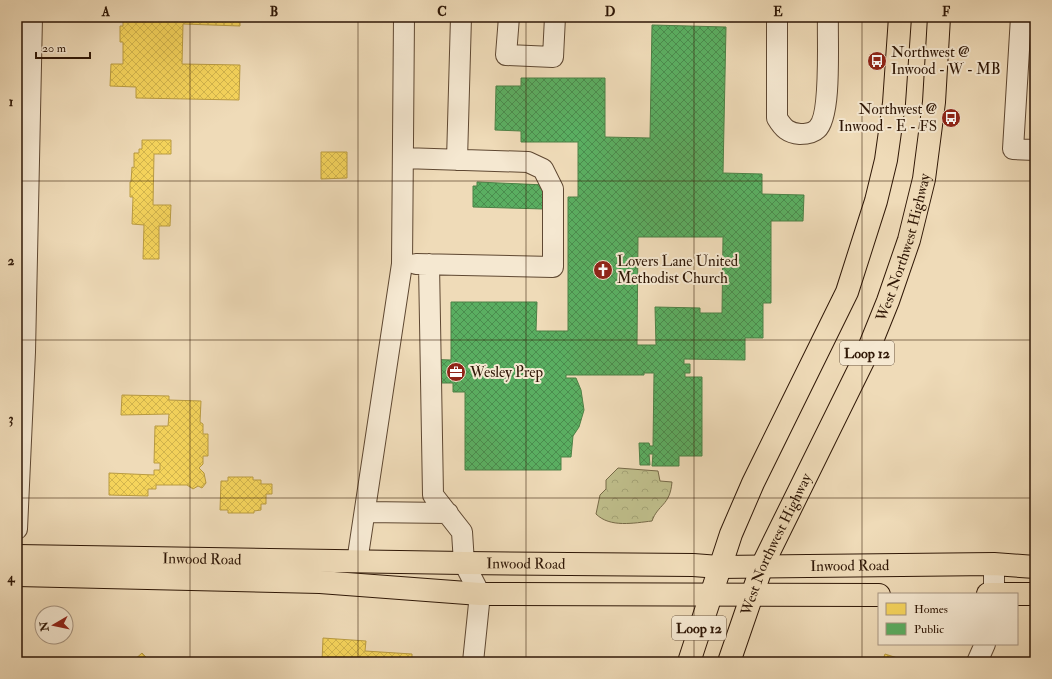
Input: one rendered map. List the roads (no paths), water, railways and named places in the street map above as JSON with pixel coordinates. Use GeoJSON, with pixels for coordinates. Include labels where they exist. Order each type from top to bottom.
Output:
{"type":"FeatureCollection","features":[{"type":"Feature","properties":{"kind":"main road","name":"Loop 12"},"geometry":{"type":"LineString","coordinates":[[689,662],[730,534],[753,483],[847,292],[876,201],[886,160],[894,103],[900,17]]}},
{"type":"Feature","properties":{"kind":"main road","name":"West Northwest Highway"},"geometry":{"type":"LineString","coordinates":[[729,662],[762,566],[867,353],[888,301],[909,240],[924,179],[934,102],[939,17]]}},
{"type":"Feature","properties":{"kind":"main road","name":"Inwood Road"},"geometry":{"type":"LineString","coordinates":[[17,556],[357,562],[693,565],[719,567],[994,564],[1035,567]]}},
{"type":"Feature","properties":{"kind":"main road","name":"Inwood Road"},"geometry":{"type":"LineString","coordinates":[[17,575],[320,582],[480,594],[878,595]]}},
{"type":"Feature","properties":{"kind":"main road"},"geometry":{"type":"LineString","coordinates":[[1018,594],[1035,594]]}},
{"type":"Feature","properties":{"kind":"street"},"geometry":{"type":"LineString","coordinates":[[17,529],[26,352],[32,17]]}},
{"type":"Feature","properties":{"kind":"street"},"geometry":{"type":"LineString","coordinates":[[357,562],[402,264],[404,17]]}},
{"type":"Feature","properties":{"kind":"street"},"geometry":{"type":"LineString","coordinates":[[457,160],[461,17]]}},
{"type":"Feature","properties":{"kind":"street"},"geometry":{"type":"LineString","coordinates":[[508,17],[506,55],[553,58],[555,17]]}},
{"type":"Feature","properties":{"kind":"street"},"geometry":{"type":"LineString","coordinates":[[778,17],[777,118],[783,128],[794,134],[807,134],[818,129],[824,116],[827,100],[828,17]]}},
{"type":"Feature","properties":{"kind":"street"},"geometry":{"type":"LineString","coordinates":[[1021,17],[1014,149],[1035,150]]}},
{"type":"Feature","properties":{"kind":"street"},"geometry":{"type":"LineString","coordinates":[[402,264],[554,267],[553,188],[544,170],[528,162],[403,158]]}},
{"type":"Feature","properties":{"kind":"street"},"geometry":{"type":"LineString","coordinates":[[428,264],[433,495],[462,532],[464,563],[480,594],[473,662]]}},
{"type":"Feature","properties":{"kind":"street"},"geometry":{"type":"LineString","coordinates":[[365,512],[448,513]]}},
{"type":"Feature","properties":{"kind":"street"},"geometry":{"type":"LineString","coordinates":[[994,564],[994,593]]}},
{"type":"Feature","properties":{"kind":"street"},"geometry":{"type":"LineString","coordinates":[[977,662],[985,645]]}},
{"type":"Feature","properties":{"kind":"place","name":"Northwest @ Inwood - W - MB"},"geometry":{"type":"Point","coordinates":[877,61]}},
{"type":"Feature","properties":{"kind":"place","name":"Northwest @ Inwood - E - FS"},"geometry":{"type":"Point","coordinates":[951,118]}},
{"type":"Feature","properties":{"kind":"place","name":"Lovers Lane United Methodist Church"},"geometry":{"type":"Point","coordinates":[603,270]}},
{"type":"Feature","properties":{"kind":"place","name":"Wesley Prep"},"geometry":{"type":"Point","coordinates":[456,372]}}]}
